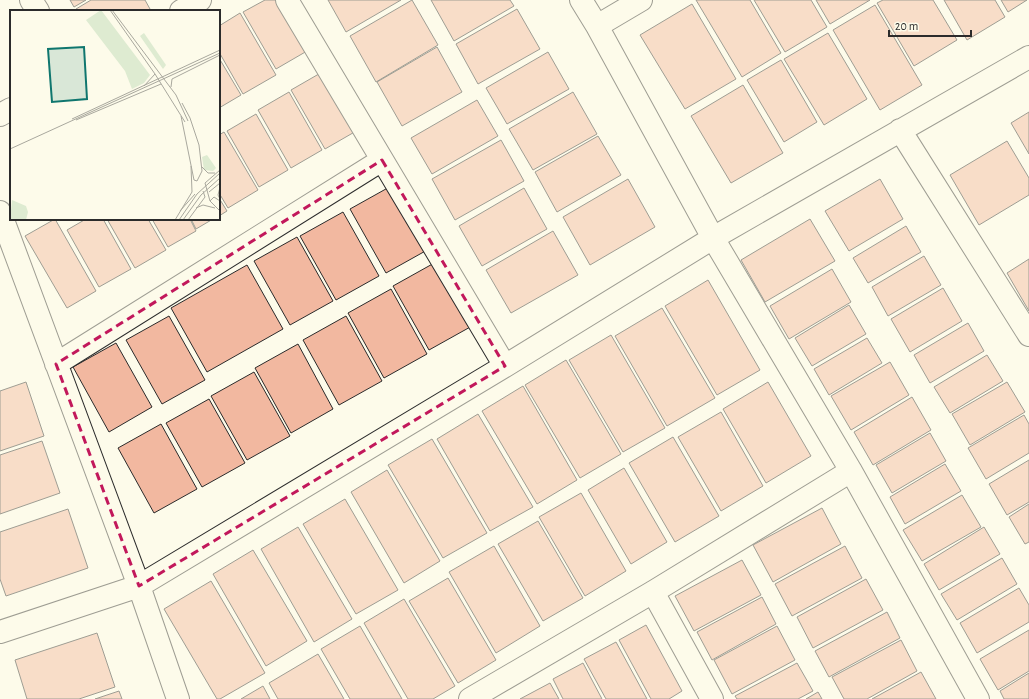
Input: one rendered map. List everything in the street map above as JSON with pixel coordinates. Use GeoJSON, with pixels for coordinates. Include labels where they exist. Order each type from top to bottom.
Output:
{"type":"FeatureCollection","features":[{"type":"Feature","properties":{"kind":"street"},"geometry":{"type":"LineString","coordinates":[[31,0],[37,10]]}},
{"type":"Feature","properties":{"kind":"street"},"geometry":{"type":"LineString","coordinates":[[183,10],[200,0]]}},
{"type":"Feature","properties":{"kind":"street"},"geometry":{"type":"LineString","coordinates":[[287,0],[505,366]]}},
{"type":"Feature","properties":{"kind":"street"},"geometry":{"type":"LineString","coordinates":[[581,0],[597,26],[713,238],[851,471],[978,699]]}},
{"type":"Feature","properties":{"kind":"street"},"geometry":{"type":"LineString","coordinates":[[597,26],[641,0]]}},
{"type":"Feature","properties":{"kind":"street"},"geometry":{"type":"LineString","coordinates":[[0,632],[139,586],[505,366],[713,238],[1029,57]]}},
{"type":"Feature","properties":{"kind":"street"},"geometry":{"type":"LineString","coordinates":[[0,115],[10,109]]}},
{"type":"Feature","properties":{"kind":"street"},"geometry":{"type":"LineString","coordinates":[[900,130],[1029,335]]}},
{"type":"Feature","properties":{"kind":"street"},"geometry":{"type":"LineString","coordinates":[[56,364],[382,160]]}},
{"type":"Feature","properties":{"kind":"street"},"geometry":{"type":"LineString","coordinates":[[0,212],[139,586],[178,699]]}},
{"type":"Feature","properties":{"kind":"street"},"geometry":{"type":"LineString","coordinates":[[470,699],[653,592],[851,471]]}},
{"type":"Feature","properties":{"kind":"street"},"geometry":{"type":"LineString","coordinates":[[653,592],[712,699]]}},
{"type":"Feature","properties":{"kind":"highlighted area"},"geometry":{"type":"Polygon","coordinates":[[[382,160],[505,366],[139,586],[56,364],[382,160]]]}},
{"type":"Feature","properties":{"kind":"building"},"geometry":{"type":"Polygon","coordinates":[[[70,0],[86,0],[74,7],[70,0]]]}},
{"type":"Feature","properties":{"kind":"building"},"geometry":{"type":"Polygon","coordinates":[[[91,0],[145,0],[150,9],[76,10],[91,0]]]}},
{"type":"Feature","properties":{"kind":"building"},"geometry":{"type":"Polygon","coordinates":[[[265,0],[278,0],[307,51],[276,69],[243,12],[265,0]]]}},
{"type":"Feature","properties":{"kind":"building"},"geometry":{"type":"Polygon","coordinates":[[[328,0],[401,0],[346,32],[328,0]]]}},
{"type":"Feature","properties":{"kind":"building"},"geometry":{"type":"Polygon","coordinates":[[[412,0],[438,45],[376,82],[350,36],[412,0]]]}},
{"type":"Feature","properties":{"kind":"building"},"geometry":{"type":"Polygon","coordinates":[[[431,0],[510,0],[514,6],[454,41],[431,0]]]}},
{"type":"Feature","properties":{"kind":"building"},"geometry":{"type":"Polygon","coordinates":[[[696,0],[750,0],[781,53],[742,77],[696,0]]]}},
{"type":"Feature","properties":{"kind":"building"},"geometry":{"type":"Polygon","coordinates":[[[754,0],[811,0],[827,27],[785,52],[754,0]]]}},
{"type":"Feature","properties":{"kind":"building"},"geometry":{"type":"Polygon","coordinates":[[[816,0],[870,0],[830,24],[816,0]]]}},
{"type":"Feature","properties":{"kind":"building"},"geometry":{"type":"Polygon","coordinates":[[[883,0],[933,0],[957,40],[914,66],[877,3],[883,0]]]}},
{"type":"Feature","properties":{"kind":"building"},"geometry":{"type":"Polygon","coordinates":[[[944,0],[995,0],[1005,17],[967,40],[944,0]]]}},
{"type":"Feature","properties":{"kind":"building"},"geometry":{"type":"Polygon","coordinates":[[[1001,0],[1027,0],[1008,12],[1001,0]]]}},
{"type":"Feature","properties":{"kind":"building"},"geometry":{"type":"Polygon","coordinates":[[[692,4],[736,79],[685,109],[640,35],[692,4]]]}},
{"type":"Feature","properties":{"kind":"building"},"geometry":{"type":"Polygon","coordinates":[[[875,5],[922,85],[880,110],[833,30],[875,5]]]}},
{"type":"Feature","properties":{"kind":"building"},"geometry":{"type":"Polygon","coordinates":[[[517,9],[540,49],[478,84],[456,44],[517,9]]]}},
{"type":"Feature","properties":{"kind":"building"},"geometry":{"type":"Polygon","coordinates":[[[240,13],[276,75],[243,94],[220,54],[220,25],[240,13]]]}},
{"type":"Feature","properties":{"kind":"building"},"geometry":{"type":"Polygon","coordinates":[[[828,33],[867,99],[824,125],[784,59],[828,33]]]}},
{"type":"Feature","properties":{"kind":"building"},"geometry":{"type":"Polygon","coordinates":[[[437,47],[462,92],[402,126],[377,82],[437,47]]]}},
{"type":"Feature","properties":{"kind":"building"},"geometry":{"type":"Polygon","coordinates":[[[548,52],[569,89],[507,124],[486,88],[548,52]]]}},
{"type":"Feature","properties":{"kind":"building"},"geometry":{"type":"Polygon","coordinates":[[[220,60],[241,95],[220,107],[220,60]]]}},
{"type":"Feature","properties":{"kind":"building"},"geometry":{"type":"Polygon","coordinates":[[[781,60],[817,122],[784,142],[747,80],[781,60]]]}},
{"type":"Feature","properties":{"kind":"building"},"geometry":{"type":"Polygon","coordinates":[[[324,71],[358,130],[325,149],[291,90],[324,71]]]}},
{"type":"Feature","properties":{"kind":"building"},"geometry":{"type":"Polygon","coordinates":[[[743,85],[783,153],[731,183],[691,116],[743,85]]]}},
{"type":"Feature","properties":{"kind":"building"},"geometry":{"type":"Polygon","coordinates":[[[289,92],[322,150],[291,168],[258,110],[289,92]]]}},
{"type":"Feature","properties":{"kind":"building"},"geometry":{"type":"Polygon","coordinates":[[[573,92],[597,134],[533,170],[509,129],[573,92]]]}},
{"type":"Feature","properties":{"kind":"building"},"geometry":{"type":"Polygon","coordinates":[[[477,100],[498,136],[432,174],[411,138],[477,100]]]}},
{"type":"Feature","properties":{"kind":"building"},"geometry":{"type":"Polygon","coordinates":[[[1029,112],[1029,154],[1011,123],[1029,112]]]}},
{"type":"Feature","properties":{"kind":"building"},"geometry":{"type":"Polygon","coordinates":[[[256,114],[288,170],[259,187],[227,131],[256,114]]]}},
{"type":"Feature","properties":{"kind":"building"},"geometry":{"type":"Polygon","coordinates":[[[224,132],[258,190],[228,208],[220,195],[220,134],[224,132]]]}},
{"type":"Feature","properties":{"kind":"building"},"geometry":{"type":"Polygon","coordinates":[[[598,136],[621,175],[557,212],[535,172],[598,136]]]}},
{"type":"Feature","properties":{"kind":"building"},"geometry":{"type":"Polygon","coordinates":[[[501,140],[524,181],[455,220],[432,179],[501,140]]]}},
{"type":"Feature","properties":{"kind":"building"},"geometry":{"type":"Polygon","coordinates":[[[1007,141],[1029,178],[1029,195],[979,225],[950,175],[1007,141]]]}},
{"type":"Feature","properties":{"kind":"building"},"geometry":{"type":"Polygon","coordinates":[[[628,179],[655,227],[590,265],[563,217],[628,179]]]}},
{"type":"Feature","properties":{"kind":"building"},"geometry":{"type":"Polygon","coordinates":[[[880,179],[903,219],[849,251],[825,211],[880,179]]]}},
{"type":"Feature","properties":{"kind":"building"},"geometry":{"type":"Polygon","coordinates":[[[393,185],[429,249],[386,273],[350,209],[393,185]]]}},
{"type":"Feature","properties":{"kind":"building"},"geometry":{"type":"Polygon","coordinates":[[[524,188],[547,229],[482,266],[459,226],[524,188]]]}},
{"type":"Feature","properties":{"kind":"building"},"geometry":{"type":"Polygon","coordinates":[[[220,200],[227,211],[220,215],[220,200]]]}},
{"type":"Feature","properties":{"kind":"building"},"geometry":{"type":"Polygon","coordinates":[[[343,212],[379,276],[336,300],[300,236],[343,212]]]}},
{"type":"Feature","properties":{"kind":"building"},"geometry":{"type":"Polygon","coordinates":[[[810,219],[835,261],[765,302],[741,260],[810,219]]]}},
{"type":"Feature","properties":{"kind":"building"},"geometry":{"type":"Polygon","coordinates":[[[56,220],[96,291],[67,308],[25,236],[56,220]]]}},
{"type":"Feature","properties":{"kind":"building"},"geometry":{"type":"Polygon","coordinates":[[[84,220],[104,220],[131,269],[99,287],[67,230],[84,220]]]}},
{"type":"Feature","properties":{"kind":"building"},"geometry":{"type":"Polygon","coordinates":[[[108,220],[149,220],[166,250],[135,268],[108,220]]]}},
{"type":"Feature","properties":{"kind":"building"},"geometry":{"type":"Polygon","coordinates":[[[153,220],[190,220],[196,231],[168,247],[153,220]]]}},
{"type":"Feature","properties":{"kind":"building"},"geometry":{"type":"Polygon","coordinates":[[[192,220],[211,220],[196,229],[192,220]]]}},
{"type":"Feature","properties":{"kind":"building"},"geometry":{"type":"Polygon","coordinates":[[[906,226],[921,252],[868,283],[853,258],[906,226]]]}},
{"type":"Feature","properties":{"kind":"building"},"geometry":{"type":"Polygon","coordinates":[[[553,231],[578,275],[511,313],[486,270],[553,231]]]}},
{"type":"Feature","properties":{"kind":"building"},"geometry":{"type":"Polygon","coordinates":[[[297,237],[333,301],[290,325],[254,261],[297,237]]]}},
{"type":"Feature","properties":{"kind":"building"},"geometry":{"type":"Polygon","coordinates":[[[924,256],[941,285],[888,316],[872,287],[924,256]]]}},
{"type":"Feature","properties":{"kind":"building"},"geometry":{"type":"Polygon","coordinates":[[[1029,259],[1029,311],[1007,273],[1029,259]]]}},
{"type":"Feature","properties":{"kind":"building"},"geometry":{"type":"Polygon","coordinates":[[[436,262],[472,326],[429,350],[393,286],[436,262]]]}},
{"type":"Feature","properties":{"kind":"building"},"geometry":{"type":"Polygon","coordinates":[[[247,265],[283,329],[207,372],[171,308],[247,265]]]}},
{"type":"Feature","properties":{"kind":"building"},"geometry":{"type":"Polygon","coordinates":[[[832,269],[851,302],[789,339],[770,306],[832,269]]]}},
{"type":"Feature","properties":{"kind":"building"},"geometry":{"type":"Polygon","coordinates":[[[708,280],[760,370],[717,395],[665,306],[708,280]]]}},
{"type":"Feature","properties":{"kind":"building"},"geometry":{"type":"Polygon","coordinates":[[[943,288],[962,321],[910,352],[891,319],[943,288]]]}},
{"type":"Feature","properties":{"kind":"building"},"geometry":{"type":"Polygon","coordinates":[[[391,289],[427,354],[384,378],[348,313],[391,289]]]}},
{"type":"Feature","properties":{"kind":"building"},"geometry":{"type":"Polygon","coordinates":[[[849,305],[866,334],[812,366],[795,338],[849,305]]]}},
{"type":"Feature","properties":{"kind":"building"},"geometry":{"type":"Polygon","coordinates":[[[662,308],[715,398],[667,426],[615,336],[662,308]]]}},
{"type":"Feature","properties":{"kind":"building"},"geometry":{"type":"Polygon","coordinates":[[[169,316],[205,380],[162,404],[126,340],[169,316]]]}},
{"type":"Feature","properties":{"kind":"building"},"geometry":{"type":"Polygon","coordinates":[[[346,316],[382,381],[339,405],[303,340],[346,316]]]}},
{"type":"Feature","properties":{"kind":"building"},"geometry":{"type":"Polygon","coordinates":[[[968,323],[984,351],[930,383],[914,355],[968,323]]]}},
{"type":"Feature","properties":{"kind":"building"},"geometry":{"type":"Polygon","coordinates":[[[611,335],[665,428],[623,452],[569,360],[611,335]]]}},
{"type":"Feature","properties":{"kind":"building"},"geometry":{"type":"Polygon","coordinates":[[[867,338],[882,363],[829,395],[814,369],[867,338]]]}},
{"type":"Feature","properties":{"kind":"building"},"geometry":{"type":"Polygon","coordinates":[[[116,343],[152,407],[109,432],[73,367],[116,343]]]}},
{"type":"Feature","properties":{"kind":"building"},"geometry":{"type":"Polygon","coordinates":[[[298,344],[333,409],[291,433],[255,368],[298,344]]]}},
{"type":"Feature","properties":{"kind":"building"},"geometry":{"type":"Polygon","coordinates":[[[987,355],[1003,381],[950,413],[934,387],[987,355]]]}},
{"type":"Feature","properties":{"kind":"building"},"geometry":{"type":"Polygon","coordinates":[[[566,360],[621,454],[580,478],[525,385],[566,360]]]}},
{"type":"Feature","properties":{"kind":"building"},"geometry":{"type":"Polygon","coordinates":[[[890,362],[909,395],[851,430],[831,396],[890,362]]]}},
{"type":"Feature","properties":{"kind":"building"},"geometry":{"type":"Polygon","coordinates":[[[254,372],[290,436],[247,460],[211,396],[254,372]]]}},
{"type":"Feature","properties":{"kind":"building"},"geometry":{"type":"Polygon","coordinates":[[[26,382],[44,436],[0,451],[0,391],[26,382]]]}},
{"type":"Feature","properties":{"kind":"building"},"geometry":{"type":"Polygon","coordinates":[[[768,382],[811,456],[766,483],[723,409],[768,382]]]}},
{"type":"Feature","properties":{"kind":"building"},"geometry":{"type":"Polygon","coordinates":[[[1007,382],[1025,412],[970,445],[952,414],[1007,382]]]}},
{"type":"Feature","properties":{"kind":"building"},"geometry":{"type":"Polygon","coordinates":[[[523,386],[577,480],[537,504],[482,411],[523,386]]]}},
{"type":"Feature","properties":{"kind":"building"},"geometry":{"type":"Polygon","coordinates":[[[912,397],[931,430],[873,465],[854,432],[912,397]]]}},
{"type":"Feature","properties":{"kind":"building"},"geometry":{"type":"Polygon","coordinates":[[[209,399],[245,463],[202,487],[166,423],[209,399]]]}},
{"type":"Feature","properties":{"kind":"building"},"geometry":{"type":"Polygon","coordinates":[[[721,412],[763,486],[721,511],[678,437],[721,412]]]}},
{"type":"Feature","properties":{"kind":"building"},"geometry":{"type":"Polygon","coordinates":[[[478,414],[533,507],[490,531],[437,439],[478,414]]]}},
{"type":"Feature","properties":{"kind":"building"},"geometry":{"type":"Polygon","coordinates":[[[1024,415],[1029,424],[1029,453],[986,479],[968,448],[1024,415]]]}},
{"type":"Feature","properties":{"kind":"building"},"geometry":{"type":"Polygon","coordinates":[[[161,424],[197,489],[154,513],[118,448],[161,424]]]}},
{"type":"Feature","properties":{"kind":"building"},"geometry":{"type":"Polygon","coordinates":[[[930,433],[946,461],[892,493],[876,465],[930,433]]]}},
{"type":"Feature","properties":{"kind":"building"},"geometry":{"type":"Polygon","coordinates":[[[673,437],[719,516],[675,542],[629,463],[673,437]]]}},
{"type":"Feature","properties":{"kind":"building"},"geometry":{"type":"Polygon","coordinates":[[[432,439],[487,533],[443,558],[388,465],[432,439]]]}},
{"type":"Feature","properties":{"kind":"building"},"geometry":{"type":"Polygon","coordinates":[[[42,441],[60,493],[0,514],[0,455],[42,441]]]}},
{"type":"Feature","properties":{"kind":"building"},"geometry":{"type":"Polygon","coordinates":[[[1029,460],[1029,502],[1007,515],[989,484],[1029,460]]]}},
{"type":"Feature","properties":{"kind":"building"},"geometry":{"type":"Polygon","coordinates":[[[945,464],[961,491],[905,524],[890,497],[945,464]]]}},
{"type":"Feature","properties":{"kind":"building"},"geometry":{"type":"Polygon","coordinates":[[[624,468],[667,542],[631,564],[588,490],[624,468]]]}},
{"type":"Feature","properties":{"kind":"building"},"geometry":{"type":"Polygon","coordinates":[[[387,470],[440,561],[404,583],[351,492],[387,470]]]}},
{"type":"Feature","properties":{"kind":"building"},"geometry":{"type":"Polygon","coordinates":[[[581,493],[626,571],[585,596],[539,517],[581,493]]]}},
{"type":"Feature","properties":{"kind":"building"},"geometry":{"type":"Polygon","coordinates":[[[962,495],[981,527],[922,561],[903,530],[962,495]]]}},
{"type":"Feature","properties":{"kind":"building"},"geometry":{"type":"Polygon","coordinates":[[[345,499],[398,590],[356,614],[303,524],[345,499]]]}},
{"type":"Feature","properties":{"kind":"building"},"geometry":{"type":"Polygon","coordinates":[[[1029,504],[1029,542],[1025,544],[1009,517],[1029,504]]]}},
{"type":"Feature","properties":{"kind":"building"},"geometry":{"type":"Polygon","coordinates":[[[822,508],[841,544],[773,582],[753,545],[822,508]]]}},
{"type":"Feature","properties":{"kind":"building"},"geometry":{"type":"Polygon","coordinates":[[[68,509],[88,568],[6,596],[0,579],[0,532],[68,509]]]}},
{"type":"Feature","properties":{"kind":"building"},"geometry":{"type":"Polygon","coordinates":[[[538,521],[583,598],[543,621],[498,544],[538,521]]]}},
{"type":"Feature","properties":{"kind":"building"},"geometry":{"type":"Polygon","coordinates":[[[298,527],[352,619],[314,642],[261,549],[298,527]]]}},
{"type":"Feature","properties":{"kind":"building"},"geometry":{"type":"Polygon","coordinates":[[[984,527],[1000,554],[939,590],[924,564],[984,527]]]}},
{"type":"Feature","properties":{"kind":"building"},"geometry":{"type":"Polygon","coordinates":[[[494,546],[540,626],[496,653],[449,572],[494,546]]]}},
{"type":"Feature","properties":{"kind":"building"},"geometry":{"type":"Polygon","coordinates":[[[845,546],[862,578],[792,616],[775,584],[845,546]]]}},
{"type":"Feature","properties":{"kind":"building"},"geometry":{"type":"Polygon","coordinates":[[[253,550],[307,641],[266,666],[213,574],[253,550]]]}},
{"type":"Feature","properties":{"kind":"building"},"geometry":{"type":"Polygon","coordinates":[[[1002,558],[1017,584],[957,620],[941,594],[1002,558]]]}},
{"type":"Feature","properties":{"kind":"building"},"geometry":{"type":"Polygon","coordinates":[[[742,560],[761,595],[694,631],[675,596],[742,560]]]}},
{"type":"Feature","properties":{"kind":"building"},"geometry":{"type":"Polygon","coordinates":[[[448,578],[496,660],[458,683],[409,601],[448,578]]]}},
{"type":"Feature","properties":{"kind":"building"},"geometry":{"type":"Polygon","coordinates":[[[866,579],[883,610],[813,648],[797,617],[866,579]]]}},
{"type":"Feature","properties":{"kind":"building"},"geometry":{"type":"Polygon","coordinates":[[[211,581],[265,673],[220,699],[217,699],[164,609],[211,581]]]}},
{"type":"Feature","properties":{"kind":"building"},"geometry":{"type":"Polygon","coordinates":[[[1019,588],[1029,605],[1029,622],[977,653],[960,623],[1019,588]]]}},
{"type":"Feature","properties":{"kind":"building"},"geometry":{"type":"Polygon","coordinates":[[[762,597],[776,624],[712,660],[697,632],[762,597]]]}},
{"type":"Feature","properties":{"kind":"building"},"geometry":{"type":"Polygon","coordinates":[[[404,599],[455,686],[433,699],[408,699],[364,623],[404,599]]]}},
{"type":"Feature","properties":{"kind":"building"},"geometry":{"type":"Polygon","coordinates":[[[887,612],[900,638],[829,677],[815,651],[887,612]]]}},
{"type":"Feature","properties":{"kind":"building"},"geometry":{"type":"Polygon","coordinates":[[[646,625],[682,691],[669,699],[651,699],[619,640],[646,625]]]}},
{"type":"Feature","properties":{"kind":"building"},"geometry":{"type":"Polygon","coordinates":[[[360,626],[402,699],[350,699],[321,649],[360,626]]]}},
{"type":"Feature","properties":{"kind":"building"},"geometry":{"type":"Polygon","coordinates":[[[777,626],[795,660],[732,694],[714,660],[777,626]]]}},
{"type":"Feature","properties":{"kind":"building"},"geometry":{"type":"Polygon","coordinates":[[[1029,630],[1029,671],[998,690],[980,659],[1029,630]]]}},
{"type":"Feature","properties":{"kind":"building"},"geometry":{"type":"Polygon","coordinates":[[[97,633],[115,687],[79,699],[27,699],[15,660],[97,633]]]}},
{"type":"Feature","properties":{"kind":"building"},"geometry":{"type":"Polygon","coordinates":[[[901,640],[917,671],[867,699],[844,699],[832,677],[901,640]]]}},
{"type":"Feature","properties":{"kind":"building"},"geometry":{"type":"Polygon","coordinates":[[[616,642],[647,699],[606,699],[584,659],[616,642]]]}},
{"type":"Feature","properties":{"kind":"building"},"geometry":{"type":"Polygon","coordinates":[[[318,654],[344,699],[278,699],[269,683],[318,654]]]}},
{"type":"Feature","properties":{"kind":"building"},"geometry":{"type":"Polygon","coordinates":[[[583,663],[602,699],[563,699],[553,679],[583,663]]]}},
{"type":"Feature","properties":{"kind":"building"},"geometry":{"type":"Polygon","coordinates":[[[797,663],[813,691],[798,699],[737,699],[735,696],[797,663]]]}},
{"type":"Feature","properties":{"kind":"building"},"geometry":{"type":"Polygon","coordinates":[[[921,672],[936,699],[872,699],[921,672]]]}},
{"type":"Feature","properties":{"kind":"building"},"geometry":{"type":"Polygon","coordinates":[[[1029,673],[1029,699],[1004,699],[1000,691],[1029,673]]]}},
{"type":"Feature","properties":{"kind":"building"},"geometry":{"type":"Polygon","coordinates":[[[550,683],[559,699],[520,699],[550,683]]]}},
{"type":"Feature","properties":{"kind":"building"},"geometry":{"type":"Polygon","coordinates":[[[263,686],[270,699],[241,699],[263,686]]]}},
{"type":"Feature","properties":{"kind":"building"},"geometry":{"type":"Polygon","coordinates":[[[119,691],[122,699],[95,699],[119,691]]]}},
{"type":"Feature","properties":{"kind":"building"},"geometry":{"type":"Polygon","coordinates":[[[818,692],[822,699],[806,699],[818,692]]]}}]}
